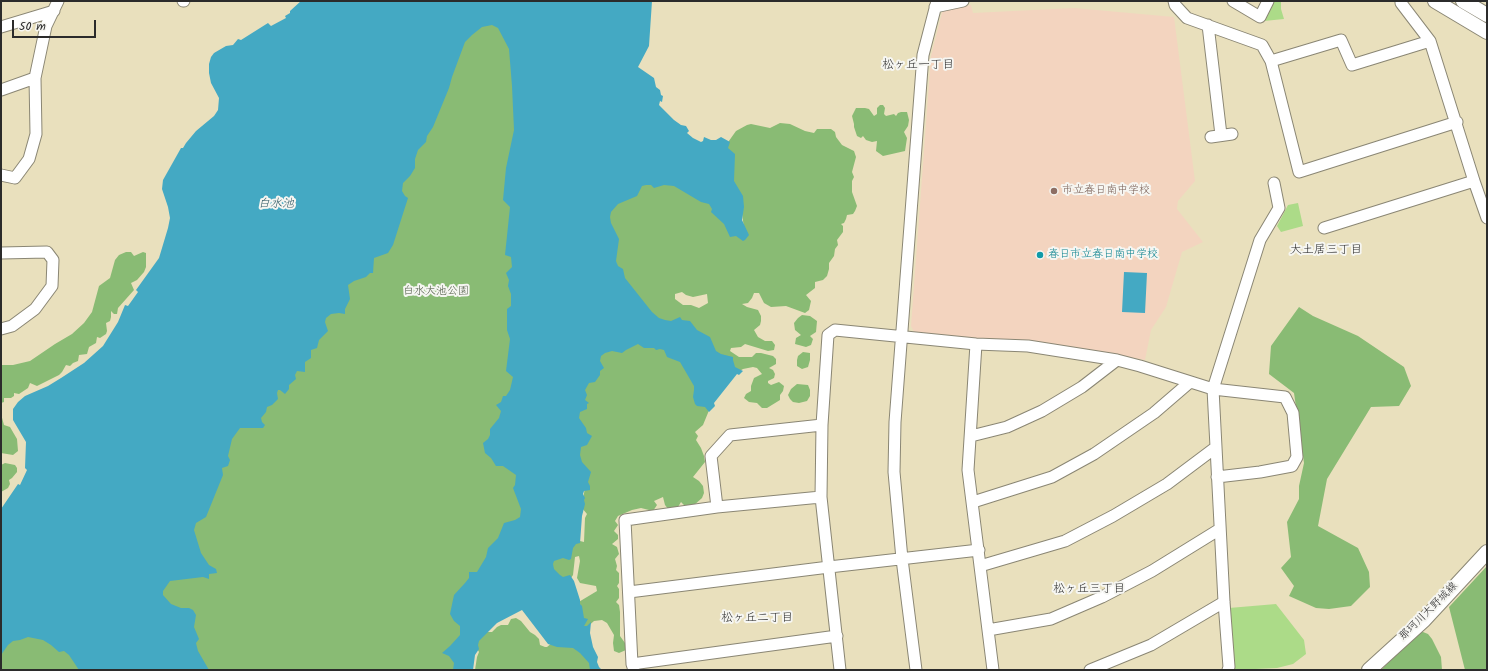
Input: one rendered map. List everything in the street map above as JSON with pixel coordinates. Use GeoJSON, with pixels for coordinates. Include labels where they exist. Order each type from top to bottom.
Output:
{"type":"FeatureCollection","features":[{"type":"Feature","properties":{"kind":"main road"},"geometry":{"type":"LineString","coordinates":[[1435,1],[1487,32]]}},
{"type":"Feature","properties":{"kind":"main road"},"geometry":{"type":"LineString","coordinates":[[1463,1],[1487,15]]}},
{"type":"Feature","properties":{"kind":"main road","name":"那珂川大野城線"},"geometry":{"type":"LineString","coordinates":[[1369,670],[1424,620],[1487,552]]}},
{"type":"Feature","properties":{"kind":"street"},"geometry":{"type":"LineString","coordinates":[[916,670],[902,559],[894,472],[895,422],[923,55],[936,4],[963,1]]}},
{"type":"Feature","properties":{"kind":"street"},"geometry":{"type":"LineString","coordinates":[[1174,1],[1187,18],[1262,44],[1271,61],[1299,172],[1457,122]]}},
{"type":"Feature","properties":{"kind":"street"},"geometry":{"type":"LineString","coordinates":[[1233,1],[1260,17],[1268,1]]}},
{"type":"Feature","properties":{"kind":"street"},"geometry":{"type":"LineString","coordinates":[[1401,1],[1430,41],[1487,218]]}},
{"type":"Feature","properties":{"kind":"street"},"geometry":{"type":"LineString","coordinates":[[1,27],[56,6]]}},
{"type":"Feature","properties":{"kind":"street"},"geometry":{"type":"LineString","coordinates":[[1,176],[15,178],[29,159],[36,134],[35,78],[46,26],[56,6]]}},
{"type":"Feature","properties":{"kind":"street"},"geometry":{"type":"LineString","coordinates":[[1208,25],[1216,136],[1232,134]]}},
{"type":"Feature","properties":{"kind":"street"},"geometry":{"type":"LineString","coordinates":[[1271,61],[1341,40],[1352,65],[1430,41]]}},
{"type":"Feature","properties":{"kind":"street"},"geometry":{"type":"LineString","coordinates":[[1,90],[35,78]]}},
{"type":"Feature","properties":{"kind":"street"},"geometry":{"type":"LineString","coordinates":[[1324,228],[1474,181]]}},
{"type":"Feature","properties":{"kind":"street"},"geometry":{"type":"LineString","coordinates":[[1228,670],[1213,389],[1260,240],[1279,208],[1274,183]]}},
{"type":"Feature","properties":{"kind":"street"},"geometry":{"type":"LineString","coordinates":[[1,253],[47,252],[53,260],[52,286],[35,309],[12,326],[1,329]]}},
{"type":"Feature","properties":{"kind":"street"},"geometry":{"type":"LineString","coordinates":[[840,670],[821,497],[822,424],[828,335],[835,330],[976,344],[1028,346],[1117,360],[1213,389],[1285,397],[1293,413],[1297,457],[1292,466],[1260,472],[1217,477]]}},
{"type":"Feature","properties":{"kind":"street"},"geometry":{"type":"LineString","coordinates":[[976,344],[968,470],[993,670]]}},
{"type":"Feature","properties":{"kind":"street"},"geometry":{"type":"LineString","coordinates":[[971,436],[1006,427],[1042,411],[1082,387],[1117,360]]}},
{"type":"Feature","properties":{"kind":"street"},"geometry":{"type":"LineString","coordinates":[[973,502],[1052,477],[1094,454],[1154,413],[1190,382]]}},
{"type":"Feature","properties":{"kind":"street"},"geometry":{"type":"LineString","coordinates":[[717,507],[711,456],[730,435],[822,424]]}},
{"type":"Feature","properties":{"kind":"street"},"geometry":{"type":"LineString","coordinates":[[980,566],[1065,541],[1113,516],[1167,484],[1215,448]]}},
{"type":"Feature","properties":{"kind":"street"},"geometry":{"type":"LineString","coordinates":[[821,497],[717,507],[625,520],[633,667],[836,636]]}},
{"type":"Feature","properties":{"kind":"street"},"geometry":{"type":"LineString","coordinates":[[988,630],[1051,619],[1102,597],[1152,571],[1220,528]]}},
{"type":"Feature","properties":{"kind":"street"},"geometry":{"type":"LineString","coordinates":[[628,592],[979,550]]}},
{"type":"Feature","properties":{"kind":"street"},"geometry":{"type":"LineString","coordinates":[[1090,670],[1151,645],[1224,602]]}},
{"type":"Feature","properties":{"kind":"shaded area","name":"市立春日南中学校"},"geometry":{"type":"Polygon","coordinates":[[[971,5],[973,13],[1074,8],[1174,17],[1195,181],[1178,201],[1177,209],[1203,242],[1182,252],[1166,307],[1151,330],[1145,360],[1026,340],[916,336],[911,326],[931,56],[943,9],[971,5]]]}},
{"type":"Feature","properties":{"kind":"green space"},"geometry":{"type":"Polygon","coordinates":[[[1268,1],[1281,1],[1281,9],[1284,19],[1264,21],[1260,17],[1268,1]]]}},
{"type":"Feature","properties":{"kind":"green space","name":"白水大池公園"},"geometry":{"type":"Polygon","coordinates":[[[477,21],[502,21],[514,48],[522,474],[529,509],[464,644],[455,670],[203,670],[176,609],[161,599],[162,585],[200,557],[190,531],[234,416],[397,181],[453,51],[477,21]]]}},
{"type":"Feature","properties":{"kind":"green space"},"geometry":{"type":"Polygon","coordinates":[[[880,105],[883,105],[885,108],[884,114],[886,116],[894,114],[896,116],[898,113],[907,112],[909,120],[908,126],[904,132],[907,138],[905,151],[883,156],[876,151],[877,141],[872,142],[866,140],[863,136],[861,138],[857,136],[852,116],[856,108],[869,109],[874,116],[877,114],[877,108],[880,105]]]}},
{"type":"Feature","properties":{"kind":"green space"},"geometry":{"type":"Polygon","coordinates":[[[780,123],[790,124],[805,131],[814,133],[817,129],[831,129],[835,132],[836,137],[842,145],[854,151],[856,157],[852,172],[854,177],[852,181],[852,192],[857,206],[853,214],[847,215],[844,223],[841,224],[843,226],[843,232],[837,240],[838,245],[835,249],[834,256],[829,263],[827,276],[823,280],[815,282],[815,288],[806,295],[811,301],[809,310],[805,313],[786,306],[771,307],[764,303],[759,293],[754,293],[748,303],[742,304],[758,310],[761,316],[761,321],[760,325],[754,330],[758,337],[765,341],[772,341],[775,345],[774,350],[768,351],[745,344],[741,347],[731,348],[730,351],[739,357],[752,357],[756,353],[773,356],[776,359],[776,364],[769,368],[773,370],[775,374],[774,378],[768,381],[768,383],[771,385],[779,382],[784,386],[780,395],[780,400],[767,408],[762,408],[757,403],[749,402],[744,398],[746,394],[751,391],[754,378],[762,374],[757,368],[753,367],[743,369],[738,372],[668,323],[647,313],[619,275],[606,220],[611,204],[639,182],[675,182],[713,203],[745,236],[740,198],[729,182],[726,145],[736,131],[747,125],[751,124],[770,128],[780,123]],[[682,292],[675,294],[675,299],[683,305],[691,305],[699,308],[708,303],[707,294],[693,297],[682,292]]]}},
{"type":"Feature","properties":{"kind":"green space"},"geometry":{"type":"Polygon","coordinates":[[[1298,203],[1303,226],[1281,232],[1277,226],[1288,205],[1298,203]]]}},
{"type":"Feature","properties":{"kind":"green space"},"geometry":{"type":"Polygon","coordinates":[[[126,252],[131,252],[134,256],[143,252],[146,253],[146,267],[144,272],[137,280],[131,283],[134,290],[118,308],[117,314],[114,314],[111,311],[110,321],[106,323],[106,334],[100,338],[97,337],[96,343],[89,347],[87,354],[79,355],[78,361],[70,366],[66,365],[59,375],[37,386],[30,383],[28,388],[19,394],[14,393],[14,396],[11,398],[4,398],[4,402],[1,403],[1,365],[13,365],[30,361],[72,334],[84,323],[92,312],[99,286],[110,278],[115,260],[119,255],[126,252]]]}},
{"type":"Feature","properties":{"kind":"green space"},"geometry":{"type":"Polygon","coordinates":[[[1299,307],[1313,316],[1358,336],[1404,367],[1411,386],[1399,406],[1371,407],[1327,479],[1318,526],[1358,548],[1369,572],[1370,587],[1351,606],[1329,609],[1316,608],[1289,596],[1294,586],[1281,568],[1291,557],[1287,522],[1299,499],[1299,486],[1304,463],[1294,393],[1269,374],[1271,346],[1299,307]]]}},
{"type":"Feature","properties":{"kind":"green space"},"geometry":{"type":"Polygon","coordinates":[[[802,315],[810,316],[817,321],[816,332],[810,336],[813,339],[811,345],[806,347],[795,344],[796,338],[801,335],[795,330],[794,323],[802,315]]]}},
{"type":"Feature","properties":{"kind":"green space"},"geometry":{"type":"Polygon","coordinates":[[[636,340],[666,347],[685,362],[710,408],[703,425],[695,432],[698,436],[696,440],[701,448],[705,462],[693,477],[703,486],[704,493],[702,498],[693,506],[686,507],[681,502],[678,507],[669,510],[665,505],[663,497],[654,501],[657,505],[653,511],[641,508],[632,510],[618,516],[615,521],[618,525],[614,531],[618,535],[618,539],[612,544],[617,547],[619,554],[615,559],[617,566],[616,570],[619,573],[619,583],[617,586],[619,589],[619,598],[616,602],[619,605],[620,612],[620,636],[625,643],[626,650],[619,653],[614,651],[614,635],[607,623],[602,620],[594,621],[584,630],[577,603],[597,591],[596,586],[580,583],[577,578],[580,561],[579,556],[575,557],[573,575],[569,581],[551,573],[550,561],[576,540],[584,542],[585,518],[587,514],[582,508],[587,472],[577,460],[577,421],[582,394],[595,359],[607,347],[636,340]]]}},
{"type":"Feature","properties":{"kind":"green space"},"geometry":{"type":"Polygon","coordinates":[[[803,352],[810,353],[810,360],[808,367],[802,369],[797,366],[797,360],[798,356],[803,352]]]}},
{"type":"Feature","properties":{"kind":"green space"},"geometry":{"type":"Polygon","coordinates":[[[797,384],[808,385],[810,396],[807,401],[799,403],[793,402],[790,399],[788,395],[791,389],[797,384]]]}},
{"type":"Feature","properties":{"kind":"green space"},"geometry":{"type":"Polygon","coordinates":[[[1,414],[4,425],[10,427],[17,439],[18,451],[13,455],[1,453],[1,414]]]}},
{"type":"Feature","properties":{"kind":"green space"},"geometry":{"type":"Polygon","coordinates":[[[5,463],[15,465],[17,472],[9,480],[10,484],[8,488],[1,492],[1,465],[5,463]]]}},
{"type":"Feature","properties":{"kind":"green space"},"geometry":{"type":"Polygon","coordinates":[[[1487,566],[1487,670],[1465,670],[1449,607],[1487,566]]]}},
{"type":"Feature","properties":{"kind":"green space"},"geometry":{"type":"Polygon","coordinates":[[[1276,604],[1304,640],[1306,654],[1293,664],[1277,668],[1234,670],[1229,608],[1276,604]]]}},
{"type":"Feature","properties":{"kind":"green space"},"geometry":{"type":"Polygon","coordinates":[[[516,618],[539,639],[540,645],[547,647],[552,643],[575,645],[592,662],[593,670],[475,670],[479,652],[475,645],[483,632],[492,632],[501,625],[508,625],[511,619],[516,618]]]}},
{"type":"Feature","properties":{"kind":"green space"},"geometry":{"type":"Polygon","coordinates":[[[1423,632],[1428,634],[1432,639],[1441,657],[1442,670],[1381,670],[1417,633],[1423,632]]]}},
{"type":"Feature","properties":{"kind":"green space"},"geometry":{"type":"Polygon","coordinates":[[[41,635],[66,647],[83,670],[1,670],[1,647],[19,637],[41,635]]]}},
{"type":"Feature","properties":{"kind":"water","name":"白水池"},"geometry":{"type":"Polygon","coordinates":[[[301,1],[652,1],[649,46],[638,67],[654,78],[656,87],[660,90],[661,95],[663,96],[662,102],[660,101],[659,105],[674,120],[681,125],[686,126],[689,131],[687,133],[693,138],[701,142],[703,141],[704,137],[711,140],[716,140],[721,137],[730,142],[728,148],[735,154],[734,181],[743,196],[744,207],[742,220],[749,235],[745,240],[743,241],[736,236],[730,237],[724,224],[711,212],[712,209],[709,204],[701,202],[674,186],[664,185],[654,188],[651,185],[642,186],[637,196],[618,204],[611,212],[611,223],[619,239],[616,261],[618,266],[623,269],[625,278],[652,312],[659,318],[665,320],[671,321],[680,317],[682,320],[690,321],[697,330],[710,337],[716,351],[733,357],[735,367],[743,371],[739,375],[737,374],[714,403],[715,406],[709,412],[705,407],[697,406],[695,404],[693,397],[694,386],[680,362],[667,357],[664,350],[644,348],[638,344],[622,353],[612,351],[601,356],[600,361],[604,368],[600,371],[600,375],[595,382],[589,383],[585,390],[587,395],[585,400],[589,403],[587,404],[587,409],[580,412],[579,418],[586,428],[587,433],[592,436],[587,445],[581,447],[580,455],[582,462],[591,472],[588,482],[590,490],[584,491],[583,494],[585,504],[582,516],[580,543],[576,544],[573,548],[571,559],[569,560],[563,558],[554,561],[553,564],[554,569],[560,575],[563,577],[570,575],[574,581],[580,604],[582,606],[584,618],[588,619],[584,626],[587,626],[591,622],[590,633],[593,647],[598,657],[597,662],[602,670],[590,670],[589,663],[573,648],[557,647],[548,644],[522,610],[497,623],[479,641],[479,649],[475,655],[473,670],[453,670],[454,663],[449,656],[442,653],[460,635],[460,626],[454,621],[450,614],[454,595],[469,578],[469,572],[477,572],[486,557],[488,548],[498,538],[504,523],[520,517],[521,509],[513,488],[515,485],[516,475],[503,466],[496,466],[491,458],[485,453],[483,443],[488,439],[490,429],[499,418],[501,411],[496,405],[501,402],[503,396],[506,396],[510,390],[513,377],[506,371],[510,339],[507,330],[507,309],[511,306],[511,294],[508,286],[509,280],[506,273],[512,267],[511,257],[505,255],[510,207],[503,200],[506,168],[514,130],[512,86],[509,49],[498,28],[492,25],[482,27],[465,42],[449,88],[433,127],[427,136],[426,142],[418,150],[415,159],[415,168],[403,183],[402,191],[408,198],[393,245],[388,253],[374,258],[373,273],[370,273],[366,277],[354,281],[348,285],[350,299],[345,309],[345,314],[331,314],[326,318],[325,322],[328,331],[319,340],[317,348],[311,350],[311,358],[305,362],[305,372],[297,371],[295,375],[296,379],[289,385],[289,389],[285,394],[278,390],[278,399],[272,405],[267,407],[266,412],[261,418],[265,425],[263,428],[240,428],[232,439],[228,456],[230,460],[228,466],[222,468],[223,475],[206,517],[196,523],[194,530],[201,553],[209,565],[216,569],[217,573],[209,574],[209,579],[203,577],[170,581],[163,591],[163,595],[171,604],[181,608],[189,608],[193,610],[196,615],[194,627],[199,639],[196,643],[198,651],[209,670],[79,670],[69,655],[64,651],[59,652],[43,640],[28,637],[13,641],[1,655],[1,509],[18,484],[20,485],[27,470],[25,468],[26,442],[13,420],[13,409],[25,396],[48,386],[61,378],[84,363],[103,346],[118,322],[125,305],[128,306],[138,292],[136,290],[159,258],[170,218],[162,189],[163,180],[181,148],[183,148],[196,131],[214,116],[218,110],[219,98],[211,83],[209,73],[211,57],[214,53],[226,46],[233,45],[238,39],[241,40],[268,23],[271,26],[286,18],[285,16],[290,13],[290,11],[301,1]]]}},
{"type":"Feature","properties":{"kind":"water"},"geometry":{"type":"Polygon","coordinates":[[[1124,272],[1147,273],[1145,313],[1122,312],[1124,272]]]}},
{"type":"Feature","properties":{"kind":"place","name":"市立春日南中学校"},"geometry":{"type":"Point","coordinates":[1054,191]}},
{"type":"Feature","properties":{"kind":"place","name":"春日市立春日南中学校"},"geometry":{"type":"Point","coordinates":[1040,255]}},
{"type":"Feature","properties":{"kind":"district","name":"松ヶ丘一丁目"},"geometry":{"type":"Point","coordinates":[918,66]}},
{"type":"Feature","properties":{"kind":"district","name":"大土居三丁目"},"geometry":{"type":"Point","coordinates":[1326,251]}},
{"type":"Feature","properties":{"kind":"district","name":"松ヶ丘三丁目"},"geometry":{"type":"Point","coordinates":[1089,590]}},
{"type":"Feature","properties":{"kind":"district","name":"松ヶ丘二丁目"},"geometry":{"type":"Point","coordinates":[757,619]}}]}
